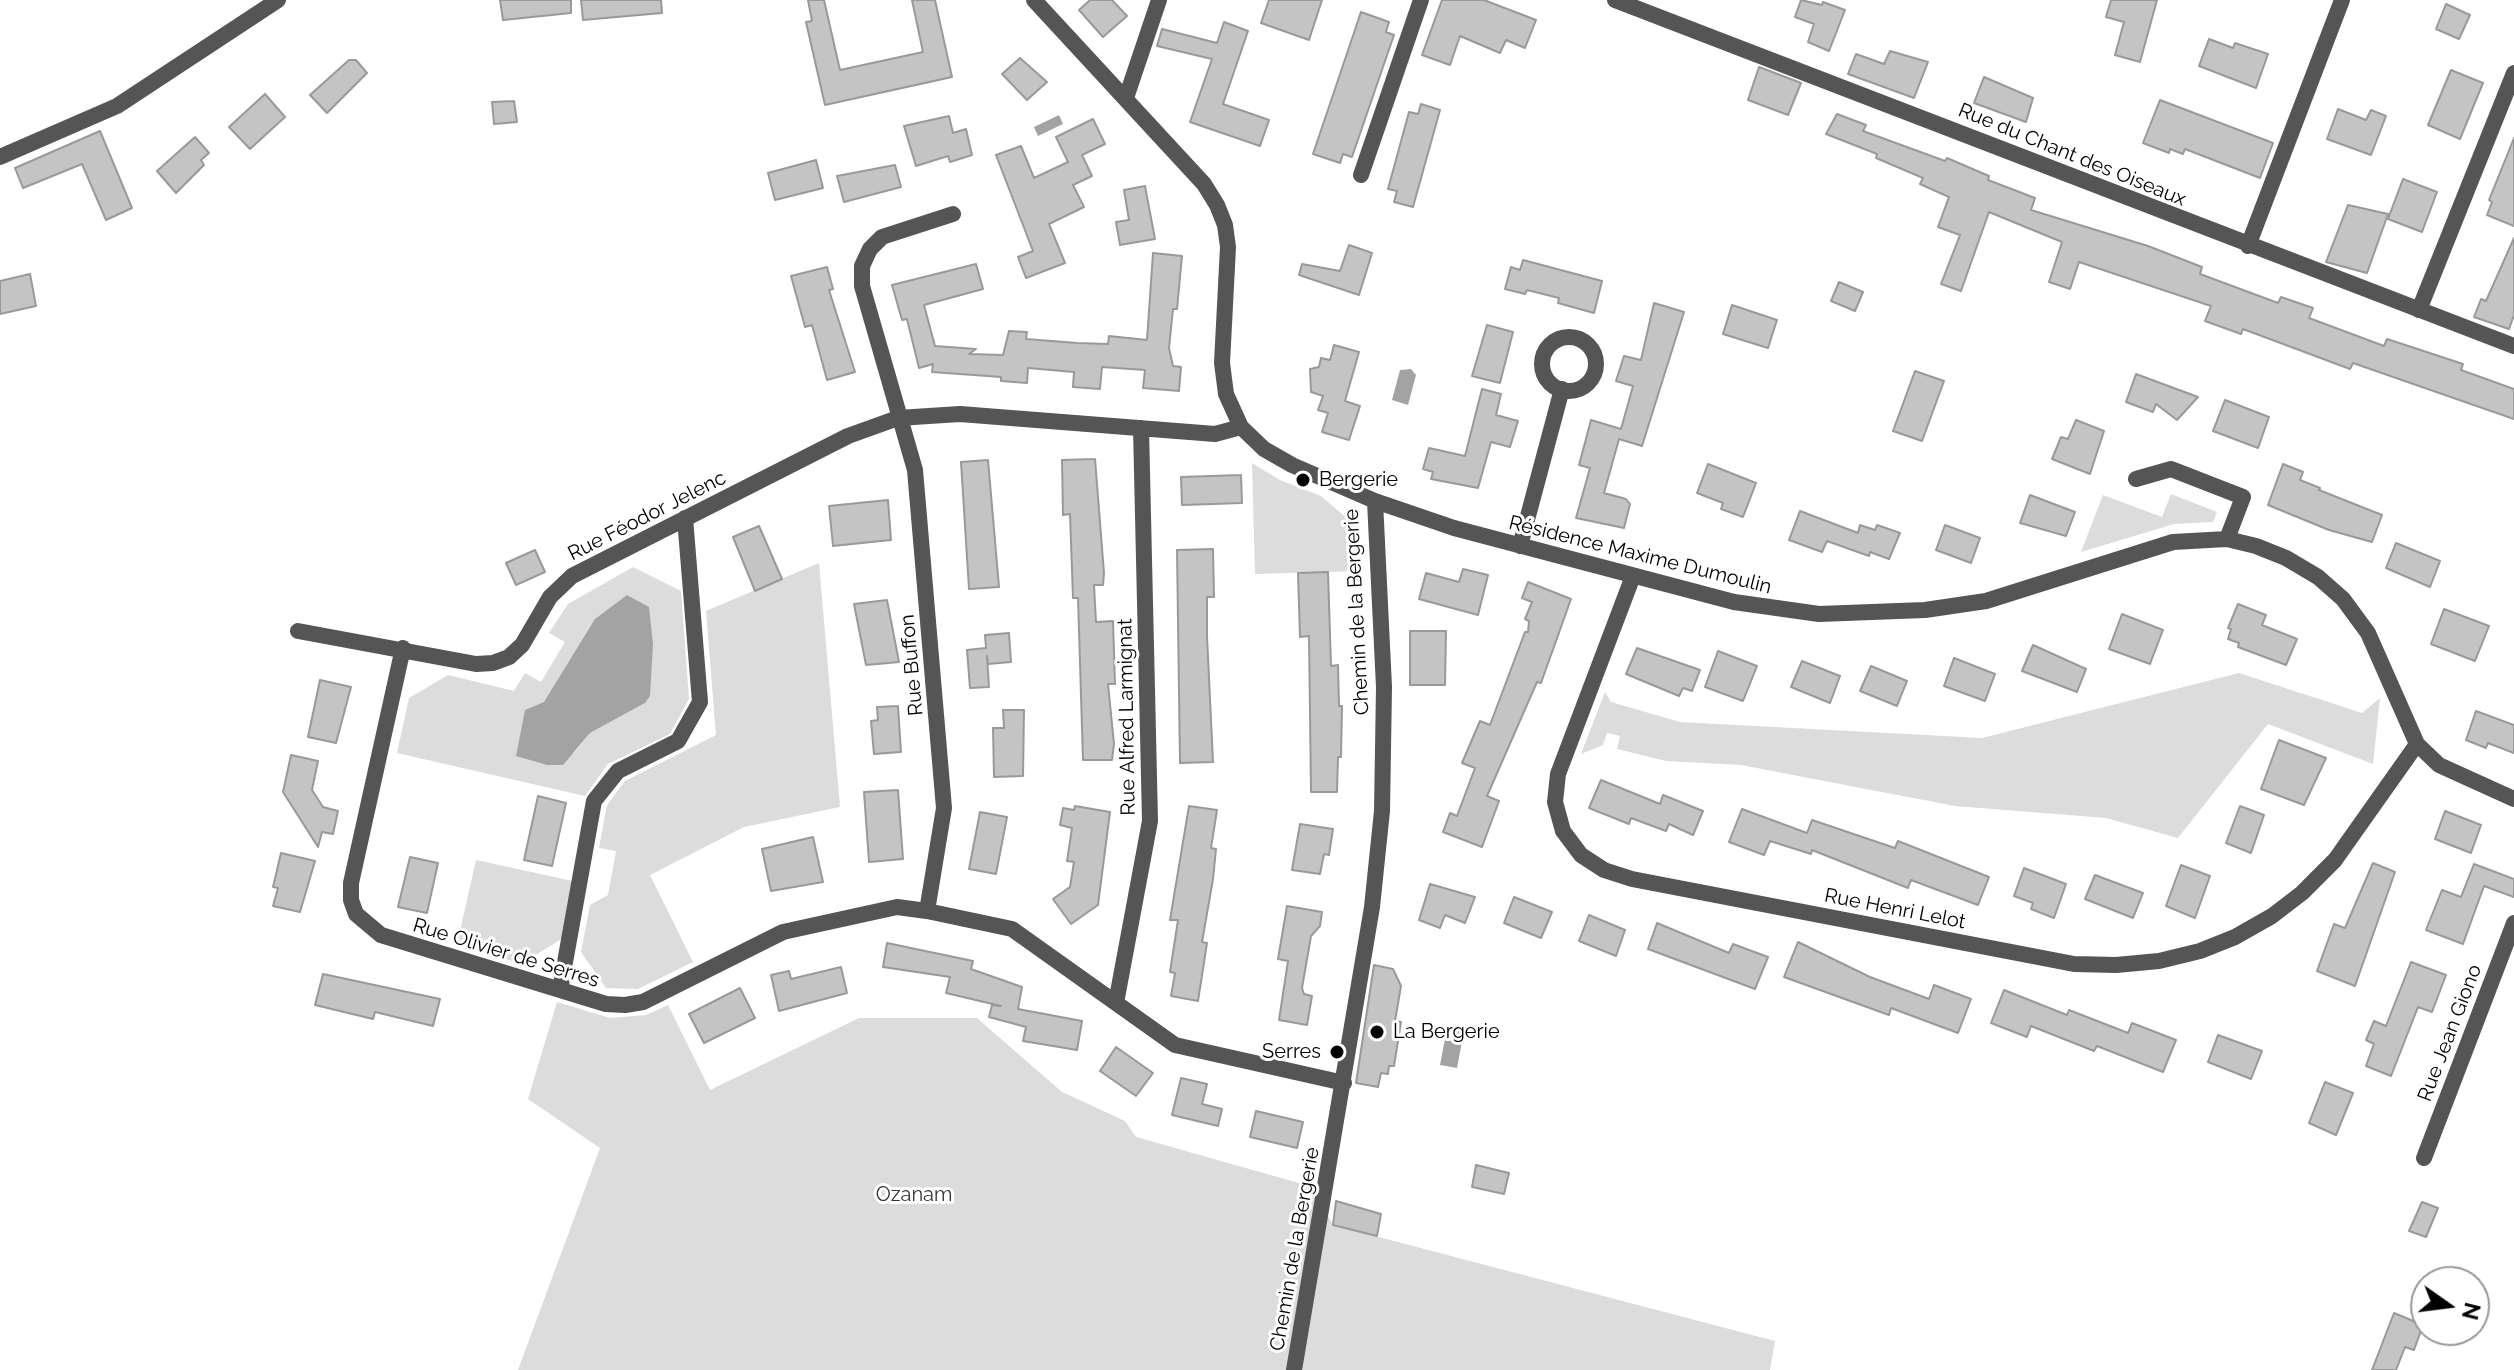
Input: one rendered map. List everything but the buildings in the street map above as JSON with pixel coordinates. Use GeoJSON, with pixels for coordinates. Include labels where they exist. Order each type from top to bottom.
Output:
{"type":"FeatureCollection","features":[{"type":"Feature","properties":{"kind":"street"},"geometry":{"type":"LineString","coordinates":[[0,157],[117,106],[278,0]]}},
{"type":"Feature","properties":{"kind":"street","name":"Chemin de la Bergerie"},"geometry":{"type":"LineString","coordinates":[[1034,0],[1204,184],[1225,225],[1228,247],[1222,363],[1226,394],[1241,427],[1264,449],[1282,460],[1375,501],[1384,687],[1382,811],[1372,907],[1294,1370]]}},
{"type":"Feature","properties":{"kind":"street"},"geometry":{"type":"LineString","coordinates":[[1126,98],[1159,0]]}},
{"type":"Feature","properties":{"kind":"street"},"geometry":{"type":"LineString","coordinates":[[1361,175],[1421,0]]}},
{"type":"Feature","properties":{"kind":"street","name":"Rue du Chant des Oiseaux"},"geometry":{"type":"LineString","coordinates":[[1615,0],[2514,346]]}},
{"type":"Feature","properties":{"kind":"street"},"geometry":{"type":"LineString","coordinates":[[2248,246],[2342,0]]}},
{"type":"Feature","properties":{"kind":"street"},"geometry":{"type":"LineString","coordinates":[[2419,310],[2514,73]]}},
{"type":"Feature","properties":{"kind":"street"},"geometry":{"type":"LineString","coordinates":[[898,418],[862,286],[862,266],[870,249],[882,237],[953,214]]}},
{"type":"Feature","properties":{"kind":"street"},"geometry":{"type":"LineString","coordinates":[[1520,546],[1562,389]]}},
{"type":"Feature","properties":{"kind":"street","name":"Rue Féodor Jelenc"},"geometry":{"type":"LineString","coordinates":[[298,631],[403,648],[476,664],[509,657],[522,645],[560,586],[685,518],[848,436],[898,418],[960,414],[1215,434],[1241,427]]}},
{"type":"Feature","properties":{"kind":"street","name":"Rue Buffon"},"geometry":{"type":"LineString","coordinates":[[898,418],[915,470],[944,808],[927,911]]}},
{"type":"Feature","properties":{"kind":"street","name":"Rue Alfred Larmignat"},"geometry":{"type":"LineString","coordinates":[[1116,1003],[1150,821],[1141,428]]}},
{"type":"Feature","properties":{"kind":"street"},"geometry":{"type":"LineString","coordinates":[[2136,479],[2171,469],[2243,497],[2227,539]]}},
{"type":"Feature","properties":{"kind":"street","name":"Résidence Maxime Dumoulin"},"geometry":{"type":"LineString","coordinates":[[1375,501],[1520,546],[1776,609],[1874,614],[1986,601],[2173,542],[2227,539],[2286,558],[2318,577],[2343,599],[2368,633],[2417,744],[2439,765],[2514,799]]}},
{"type":"Feature","properties":{"kind":"street"},"geometry":{"type":"LineString","coordinates":[[560,990],[594,801],[618,771],[678,741],[700,702],[685,518]]}},
{"type":"Feature","properties":{"kind":"street","name":"Rue Henri Lelot"},"geometry":{"type":"LineString","coordinates":[[1633,576],[1558,774],[1555,802],[1563,831],[1581,855],[1604,870],[1632,879],[2074,964],[2116,965],[2159,961],[2200,951],[2235,937],[2272,916],[2302,893],[2335,860],[2417,744]]}},
{"type":"Feature","properties":{"kind":"street","name":"Rue Olivier de Serres"},"geometry":{"type":"LineString","coordinates":[[403,648],[351,883],[351,900],[356,914],[381,935],[606,1004],[643,1002],[783,932],[897,907],[927,911],[1012,929],[1175,1045],[1344,1083]]}},
{"type":"Feature","properties":{"kind":"street","name":"Rue Jean Giono"},"geometry":{"type":"LineString","coordinates":[[2424,1158],[2514,923]]}},
{"type":"Feature","properties":{"kind":"green space"},"geometry":{"type":"Polygon","coordinates":[[[1252,463],[1280,480],[1321,496],[1349,520],[1359,571],[1255,574],[1252,463]]]}},
{"type":"Feature","properties":{"kind":"green space"},"geometry":{"type":"Polygon","coordinates":[[[2171,494],[2217,512],[2213,522],[2174,524],[2081,552],[2103,495],[2162,517],[2171,494]]]}},
{"type":"Feature","properties":{"kind":"green space"},"geometry":{"type":"Polygon","coordinates":[[[819,563],[840,807],[744,827],[650,875],[693,962],[638,989],[606,988],[581,952],[590,905],[608,895],[616,851],[599,848],[607,805],[625,781],[716,735],[706,611],[819,563]]]}},
{"type":"Feature","properties":{"kind":"green space"},"geometry":{"type":"Polygon","coordinates":[[[633,567],[681,591],[689,699],[670,734],[608,764],[585,796],[397,753],[409,698],[448,675],[514,691],[525,673],[541,682],[565,642],[549,633],[568,604],[633,567]],[[564,673],[544,703],[525,710],[574,753],[590,733],[645,703],[564,673]]]}},
{"type":"Feature","properties":{"kind":"green space"},"geometry":{"type":"Polygon","coordinates":[[[2239,673],[2362,713],[2380,698],[2373,764],[2268,724],[2178,838],[2106,818],[1955,806],[1741,765],[1666,761],[1617,749],[1620,736],[1607,733],[1603,745],[1581,754],[1605,692],[1611,702],[1680,722],[1982,738],[2239,673]]]}},
{"type":"Feature","properties":{"kind":"green space"},"geometry":{"type":"Polygon","coordinates":[[[476,860],[573,881],[563,938],[521,964],[457,944],[476,860]]]}},
{"type":"Feature","properties":{"kind":"green space","name":"Ozanam"},"geometry":{"type":"Polygon","coordinates":[[[557,1002],[610,1018],[646,1015],[668,1005],[710,1090],[859,1018],[977,1018],[1062,1092],[1125,1121],[1136,1137],[1313,1187],[1333,1225],[1775,1341],[1770,1370],[518,1370],[600,1148],[528,1099],[557,1002]]]}},
{"type":"Feature","properties":{"kind":"shaded area"},"geometry":{"type":"Polygon","coordinates":[[[1059,115],[1063,124],[1038,136],[1034,127],[1059,115]]]}},
{"type":"Feature","properties":{"kind":"shaded area"},"geometry":{"type":"Polygon","coordinates":[[[1411,369],[1416,375],[1408,405],[1392,400],[1400,370],[1411,369]]]}},
{"type":"Feature","properties":{"kind":"shaded area"},"geometry":{"type":"Polygon","coordinates":[[[627,595],[649,607],[653,644],[650,696],[645,703],[590,733],[563,765],[547,765],[516,756],[525,710],[544,702],[595,619],[627,595]]]}},
{"type":"Feature","properties":{"kind":"shaded area"},"geometry":{"type":"Polygon","coordinates":[[[1447,1028],[1464,1031],[1457,1068],[1440,1065],[1447,1028]]]}},
{"type":"Feature","properties":{"kind":"place","name":"Bergerie"},"geometry":{"type":"Point","coordinates":[1303,480]}},
{"type":"Feature","properties":{"kind":"place","name":"La Bergerie"},"geometry":{"type":"Point","coordinates":[1377,1032]}},
{"type":"Feature","properties":{"kind":"place","name":"Serres"},"geometry":{"type":"Point","coordinates":[1337,1052]}}]}
